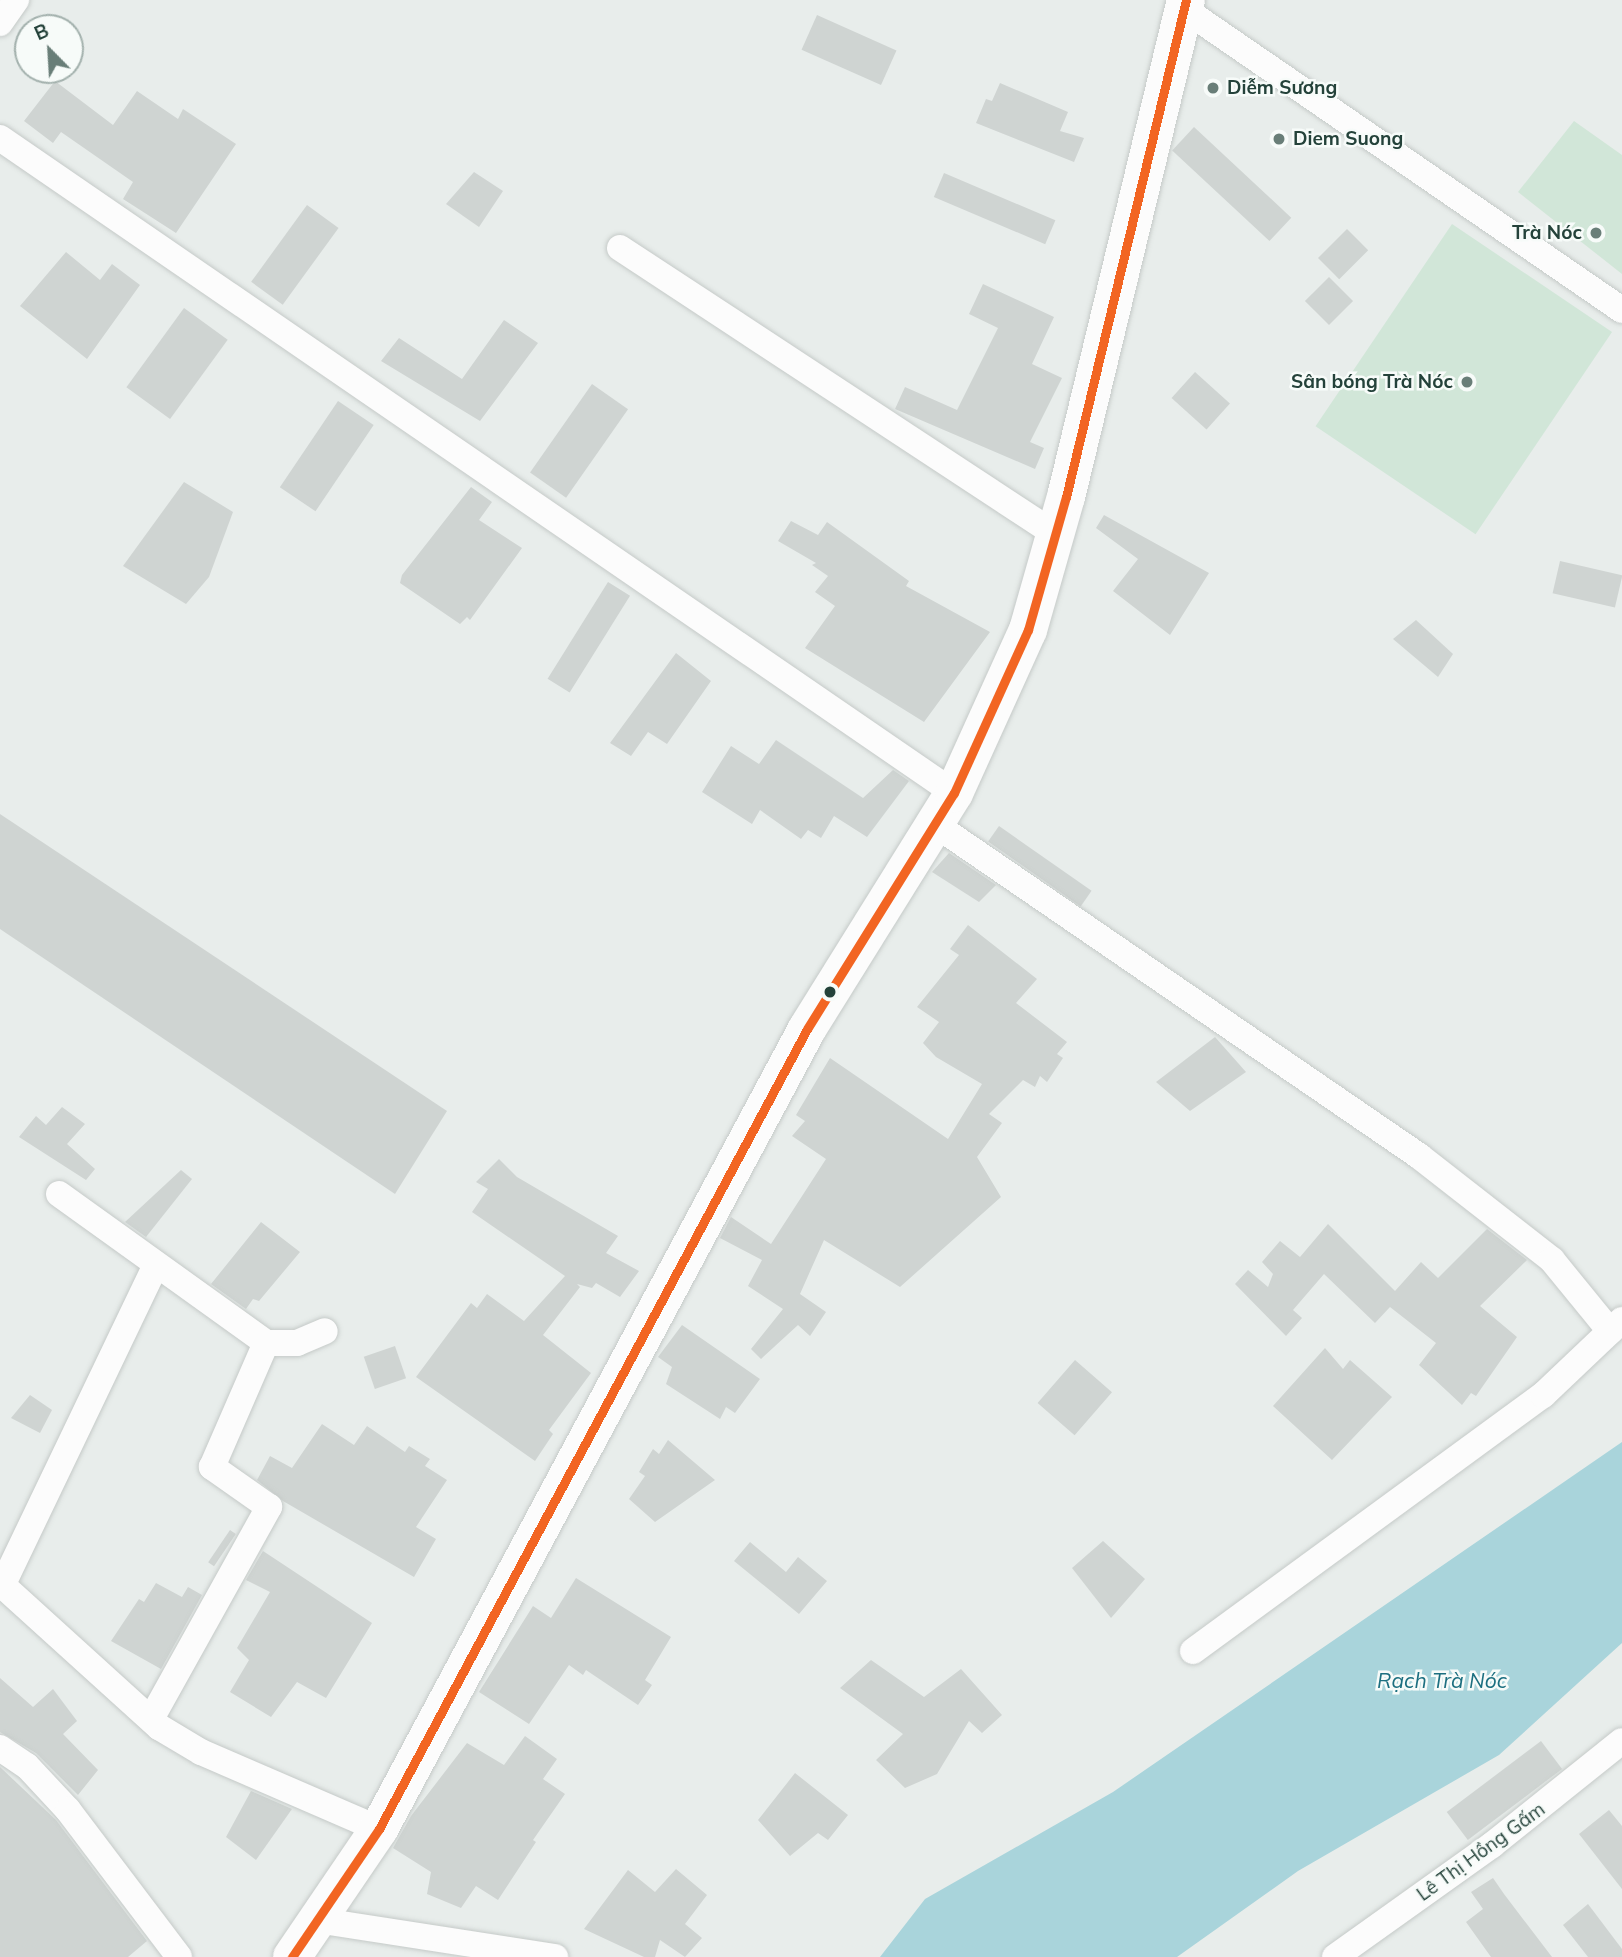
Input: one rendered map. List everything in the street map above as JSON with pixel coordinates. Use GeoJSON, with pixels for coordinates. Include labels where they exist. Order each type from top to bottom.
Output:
{"type":"FeatureCollection","features":[{"type":"Feature","properties":{"kind":"main road"},"geometry":{"type":"LineString","coordinates":[[292,1957],[379,1829],[807,1029],[945,809],[1028,630],[1055,534],[1185,4]]}},
{"type":"Feature","properties":{"kind":"street"},"geometry":{"type":"LineString","coordinates":[[0,23],[16,0]]}},
{"type":"Feature","properties":{"kind":"street"},"geometry":{"type":"LineString","coordinates":[[1185,4],[1622,310]]}},
{"type":"Feature","properties":{"kind":"street"},"geometry":{"type":"LineString","coordinates":[[0,138],[945,809],[1419,1156],[1552,1259],[1616,1326],[1543,1395],[1193,1651]]}},
{"type":"Feature","properties":{"kind":"street"},"geometry":{"type":"LineString","coordinates":[[620,248],[1055,534]]}},
{"type":"Feature","properties":{"kind":"street"},"geometry":{"type":"LineString","coordinates":[[59,1194],[266,1343],[297,1343],[325,1331]]}},
{"type":"Feature","properties":{"kind":"street"},"geometry":{"type":"LineString","coordinates":[[156,1265],[1,1583],[150,1719],[201,1752],[379,1829]]}},
{"type":"Feature","properties":{"kind":"street"},"geometry":{"type":"LineString","coordinates":[[150,1719],[269,1507],[212,1467],[266,1343]]}},
{"type":"Feature","properties":{"kind":"street","name":"Lê Thị Hồng Gấm"},"geometry":{"type":"LineString","coordinates":[[1335,1957],[1492,1845],[1622,1741]]}},
{"type":"Feature","properties":{"kind":"street"},"geometry":{"type":"LineString","coordinates":[[0,1748],[27,1766],[68,1810],[179,1957]]}},
{"type":"Feature","properties":{"kind":"street"},"geometry":{"type":"LineString","coordinates":[[316,1920],[555,1957]]}},
{"type":"Feature","properties":{"kind":"green space","name":"Trà Nóc"},"geometry":{"type":"Polygon","coordinates":[[[1574,121],[1622,155],[1622,274],[1518,192],[1574,121]]]}},
{"type":"Feature","properties":{"kind":"green space","name":"Sân bóng Trà Nóc"},"geometry":{"type":"Polygon","coordinates":[[[1452,224],[1612,332],[1476,534],[1316,426],[1452,224]]]}},
{"type":"Feature","properties":{"kind":"water","name":"Rạch Trà Nóc"},"geometry":{"type":"Polygon","coordinates":[[[1622,1442],[1622,1643],[1499,1755],[1298,1871],[1177,1957],[880,1957],[925,1899],[1113,1792],[1622,1442]]]}},
{"type":"Feature","properties":{"kind":"building"},"geometry":{"type":"Polygon","coordinates":[[[817,15],[896,50],[881,85],[802,50],[817,15]]]}},
{"type":"Feature","properties":{"kind":"building"},"geometry":{"type":"Polygon","coordinates":[[[1000,83],[1068,112],[1060,131],[1084,138],[1074,162],[976,123],[986,99],[992,101],[1000,83]]]}},
{"type":"Feature","properties":{"kind":"building"},"geometry":{"type":"Polygon","coordinates":[[[53,84],[59,84],[113,125],[137,91],[178,119],[183,109],[236,144],[176,233],[123,199],[133,182],[61,132],[53,143],[24,121],[53,84]]]}},
{"type":"Feature","properties":{"kind":"building"},"geometry":{"type":"Polygon","coordinates":[[[1194,127],[1291,218],[1269,241],[1172,150],[1194,127]]]}},
{"type":"Feature","properties":{"kind":"building"},"geometry":{"type":"Polygon","coordinates":[[[474,172],[503,191],[479,227],[446,204],[474,172]]]}},
{"type":"Feature","properties":{"kind":"building"},"geometry":{"type":"Polygon","coordinates":[[[944,173],[1055,220],[1045,244],[934,197],[944,173]]]}},
{"type":"Feature","properties":{"kind":"building"},"geometry":{"type":"Polygon","coordinates":[[[307,205],[339,228],[283,305],[251,282],[307,205]]]}},
{"type":"Feature","properties":{"kind":"building"},"geometry":{"type":"Polygon","coordinates":[[[1347,229],[1368,250],[1339,279],[1318,258],[1347,229]]]}},
{"type":"Feature","properties":{"kind":"building"},"geometry":{"type":"Polygon","coordinates":[[[66,252],[100,280],[112,264],[140,285],[87,359],[20,306],[66,252]]]}},
{"type":"Feature","properties":{"kind":"building"},"geometry":{"type":"Polygon","coordinates":[[[1329,277],[1353,301],[1329,325],[1305,301],[1329,277]]]}},
{"type":"Feature","properties":{"kind":"building"},"geometry":{"type":"Polygon","coordinates":[[[983,284],[1054,317],[1032,364],[1062,378],[1030,442],[1044,448],[1035,469],[895,409],[905,387],[957,410],[998,328],[969,314],[983,284]]]}},
{"type":"Feature","properties":{"kind":"building"},"geometry":{"type":"Polygon","coordinates":[[[184,308],[228,340],[170,419],[126,387],[184,308]]]}},
{"type":"Feature","properties":{"kind":"building"},"geometry":{"type":"Polygon","coordinates":[[[504,320],[538,343],[480,421],[381,361],[399,338],[462,379],[504,320]]]}},
{"type":"Feature","properties":{"kind":"building"},"geometry":{"type":"Polygon","coordinates":[[[1195,372],[1230,403],[1207,429],[1172,398],[1195,372]]]}},
{"type":"Feature","properties":{"kind":"building"},"geometry":{"type":"Polygon","coordinates":[[[592,384],[628,409],[566,498],[530,472],[592,384]]]}},
{"type":"Feature","properties":{"kind":"building"},"geometry":{"type":"Polygon","coordinates":[[[338,401],[374,425],[315,511],[280,487],[338,401]]]}},
{"type":"Feature","properties":{"kind":"building"},"geometry":{"type":"Polygon","coordinates":[[[184,482],[233,512],[209,577],[186,604],[123,566],[184,482]]]}},
{"type":"Feature","properties":{"kind":"building"},"geometry":{"type":"Polygon","coordinates":[[[471,487],[492,502],[479,520],[522,548],[470,620],[467,617],[460,624],[400,583],[402,575],[471,487]]]}},
{"type":"Feature","properties":{"kind":"building"},"geometry":{"type":"Polygon","coordinates":[[[1104,515],[1209,573],[1170,635],[1113,591],[1138,559],[1096,528],[1104,515]]]}},
{"type":"Feature","properties":{"kind":"building"},"geometry":{"type":"Polygon","coordinates":[[[791,521],[818,535],[827,522],[909,581],[906,586],[990,632],[924,722],[805,648],[835,606],[815,592],[828,576],[812,565],[816,563],[778,541],[791,521]]]}},
{"type":"Feature","properties":{"kind":"building"},"geometry":{"type":"Polygon","coordinates":[[[1560,561],[1622,575],[1615,608],[1553,593],[1560,561]]]}},
{"type":"Feature","properties":{"kind":"building"},"geometry":{"type":"Polygon","coordinates":[[[608,582],[630,596],[570,692],[548,679],[608,582]]]}},
{"type":"Feature","properties":{"kind":"building"},"geometry":{"type":"Polygon","coordinates":[[[1416,620],[1453,654],[1438,677],[1393,639],[1416,620]]]}},
{"type":"Feature","properties":{"kind":"building"},"geometry":{"type":"Polygon","coordinates":[[[676,653],[711,681],[667,744],[648,732],[631,756],[610,743],[676,653]]]}},
{"type":"Feature","properties":{"kind":"building"},"geometry":{"type":"Polygon","coordinates":[[[776,740],[863,798],[893,770],[909,781],[867,837],[834,816],[821,838],[808,830],[801,839],[760,810],[752,824],[702,792],[731,746],[759,764],[776,740]]]}},
{"type":"Feature","properties":{"kind":"building"},"geometry":{"type":"Polygon","coordinates":[[[0,814],[447,1111],[395,1194],[0,929],[0,814]]]}},
{"type":"Feature","properties":{"kind":"building"},"geometry":{"type":"Polygon","coordinates":[[[999,826],[1092,891],[1081,906],[988,842],[999,826]]]}},
{"type":"Feature","properties":{"kind":"building"},"geometry":{"type":"Polygon","coordinates":[[[949,853],[996,885],[979,902],[932,872],[949,853]]]}},
{"type":"Feature","properties":{"kind":"building"},"geometry":{"type":"Polygon","coordinates":[[[968,925],[1037,979],[1016,1003],[1067,1042],[1057,1054],[1063,1058],[1047,1082],[1040,1076],[1035,1087],[1023,1080],[989,1114],[1002,1123],[977,1157],[1001,1197],[900,1287],[824,1240],[800,1294],[826,1312],[810,1336],[798,1325],[761,1359],[751,1349],[783,1309],[748,1286],[762,1260],[720,1238],[731,1217],[771,1244],[826,1159],[792,1136],[805,1121],[796,1115],[830,1058],[948,1139],[982,1084],[936,1057],[923,1043],[939,1022],[917,1007],[959,955],[950,949],[968,925]]]}},
{"type":"Feature","properties":{"kind":"building"},"geometry":{"type":"Polygon","coordinates":[[[1215,1037],[1246,1072],[1190,1111],[1156,1082],[1215,1037]]]}},
{"type":"Feature","properties":{"kind":"building"},"geometry":{"type":"Polygon","coordinates":[[[62,1107],[85,1124],[67,1144],[95,1169],[86,1180],[19,1137],[36,1116],[46,1125],[62,1107]]]}},
{"type":"Feature","properties":{"kind":"building"},"geometry":{"type":"Polygon","coordinates":[[[499,1159],[517,1177],[618,1236],[606,1253],[639,1271],[620,1297],[596,1283],[592,1288],[577,1284],[580,1287],[543,1335],[591,1373],[549,1430],[553,1434],[535,1461],[416,1377],[471,1303],[477,1308],[487,1294],[524,1321],[565,1276],[472,1212],[488,1189],[476,1182],[499,1159]]]}},
{"type":"Feature","properties":{"kind":"building"},"geometry":{"type":"Polygon","coordinates":[[[181,1170],[192,1179],[146,1237],[125,1222],[181,1170]]]}},
{"type":"Feature","properties":{"kind":"building"},"geometry":{"type":"Polygon","coordinates":[[[261,1222],[300,1252],[259,1301],[253,1299],[246,1309],[211,1284],[261,1222]]]}},
{"type":"Feature","properties":{"kind":"building"},"geometry":{"type":"Polygon","coordinates":[[[1328,1224],[1395,1291],[1421,1262],[1438,1278],[1487,1229],[1527,1260],[1480,1306],[1517,1337],[1476,1396],[1471,1393],[1462,1405],[1419,1365],[1436,1343],[1390,1307],[1375,1323],[1324,1274],[1293,1310],[1302,1318],[1286,1336],[1235,1284],[1248,1270],[1268,1287],[1273,1274],[1262,1262],[1280,1241],[1300,1257],[1328,1224]]]}},
{"type":"Feature","properties":{"kind":"building"},"geometry":{"type":"Polygon","coordinates":[[[682,1325],[760,1379],[735,1413],[726,1407],[720,1419],[666,1384],[672,1367],[658,1357],[682,1325]]]}},
{"type":"Feature","properties":{"kind":"building"},"geometry":{"type":"Polygon","coordinates":[[[395,1346],[406,1378],[375,1389],[364,1357],[395,1346]]]}},
{"type":"Feature","properties":{"kind":"building"},"geometry":{"type":"Polygon","coordinates":[[[1325,1348],[1343,1369],[1350,1360],[1392,1397],[1332,1460],[1273,1406],[1325,1348]]]}},
{"type":"Feature","properties":{"kind":"building"},"geometry":{"type":"Polygon","coordinates":[[[1075,1360],[1112,1392],[1075,1435],[1038,1403],[1075,1360]]]}},
{"type":"Feature","properties":{"kind":"building"},"geometry":{"type":"Polygon","coordinates":[[[30,1395],[52,1410],[40,1433],[11,1418],[30,1395]]]}},
{"type":"Feature","properties":{"kind":"building"},"geometry":{"type":"Polygon","coordinates":[[[322,1424],[354,1445],[367,1426],[405,1452],[409,1446],[430,1459],[425,1466],[447,1480],[416,1527],[436,1539],[414,1577],[283,1501],[257,1480],[270,1456],[292,1468],[322,1424]]]}},
{"type":"Feature","properties":{"kind":"building"},"geometry":{"type":"Polygon","coordinates":[[[668,1440],[715,1480],[655,1522],[629,1499],[645,1476],[639,1472],[653,1449],[659,1454],[668,1440]]]}},
{"type":"Feature","properties":{"kind":"building"},"geometry":{"type":"Polygon","coordinates":[[[230,1530],[236,1534],[214,1566],[208,1562],[230,1530]]]}},
{"type":"Feature","properties":{"kind":"building"},"geometry":{"type":"Polygon","coordinates":[[[1103,1541],[1145,1579],[1111,1618],[1072,1568],[1103,1541]]]}},
{"type":"Feature","properties":{"kind":"building"},"geometry":{"type":"Polygon","coordinates":[[[750,1542],[786,1572],[798,1557],[827,1581],[799,1614],[734,1561],[750,1542]]]}},
{"type":"Feature","properties":{"kind":"building"},"geometry":{"type":"Polygon","coordinates":[[[263,1551],[372,1623],[326,1698],[297,1682],[271,1717],[230,1692],[249,1660],[237,1648],[270,1592],[246,1580],[263,1551]]]}},
{"type":"Feature","properties":{"kind":"building"},"geometry":{"type":"Polygon","coordinates":[[[576,1578],[671,1637],[645,1680],[652,1685],[638,1705],[586,1670],[583,1675],[569,1665],[529,1724],[479,1692],[533,1606],[551,1618],[576,1578]]]}},
{"type":"Feature","properties":{"kind":"building"},"geometry":{"type":"Polygon","coordinates":[[[156,1583],[182,1597],[188,1587],[202,1595],[161,1669],[111,1641],[139,1599],[144,1602],[156,1583]]]}},
{"type":"Feature","properties":{"kind":"building"},"geometry":{"type":"Polygon","coordinates":[[[871,1660],[924,1697],[961,1669],[1002,1715],[982,1733],[969,1721],[937,1774],[905,1788],[876,1760],[903,1734],[840,1688],[871,1660]]]}},
{"type":"Feature","properties":{"kind":"building"},"geometry":{"type":"Polygon","coordinates":[[[0,1678],[33,1707],[53,1689],[77,1721],[63,1734],[98,1770],[78,1795],[36,1753],[0,1732],[0,1678]]]}},
{"type":"Feature","properties":{"kind":"building"},"geometry":{"type":"Polygon","coordinates":[[[525,1736],[557,1759],[543,1779],[565,1794],[533,1840],[536,1842],[498,1900],[476,1886],[461,1908],[427,1894],[431,1872],[393,1848],[411,1816],[467,1743],[504,1765],[525,1736]]]}},
{"type":"Feature","properties":{"kind":"building"},"geometry":{"type":"Polygon","coordinates":[[[1541,1741],[1562,1769],[1468,1840],[1447,1812],[1541,1741]]]}},
{"type":"Feature","properties":{"kind":"building"},"geometry":{"type":"Polygon","coordinates":[[[0,1767],[56,1820],[147,1941],[128,1957],[0,1957],[0,1767]]]}},
{"type":"Feature","properties":{"kind":"building"},"geometry":{"type":"Polygon","coordinates":[[[795,1773],[848,1815],[828,1840],[818,1833],[790,1856],[758,1820],[795,1773]]]}},
{"type":"Feature","properties":{"kind":"building"},"geometry":{"type":"Polygon","coordinates":[[[251,1791],[292,1809],[256,1860],[226,1837],[251,1791]]]}},
{"type":"Feature","properties":{"kind":"building"},"geometry":{"type":"Polygon","coordinates":[[[1609,1810],[1622,1826],[1622,1889],[1579,1834],[1609,1810]]]}},
{"type":"Feature","properties":{"kind":"building"},"geometry":{"type":"Polygon","coordinates":[[[676,1869],[707,1895],[685,1924],[702,1938],[685,1957],[660,1940],[655,1957],[644,1957],[584,1929],[628,1870],[655,1892],[676,1869]]]}},
{"type":"Feature","properties":{"kind":"building"},"geometry":{"type":"Polygon","coordinates":[[[1493,1878],[1552,1957],[1491,1957],[1466,1922],[1483,1909],[1471,1892],[1493,1878]]]}},
{"type":"Feature","properties":{"kind":"building"},"geometry":{"type":"Polygon","coordinates":[[[1588,1904],[1622,1949],[1622,1957],[1588,1957],[1563,1925],[1588,1904]]]}},
{"type":"Feature","properties":{"kind":"transit line"},"geometry":{"type":"LineString","coordinates":[[292,1957],[379,1829],[807,1029],[954,793],[1028,630],[1066,497],[1186,0]]}},
{"type":"Feature","properties":{"kind":"place","name":"Diễm Sương"},"geometry":{"type":"Point","coordinates":[1213,88]}},
{"type":"Feature","properties":{"kind":"place","name":"Diem Suong"},"geometry":{"type":"Point","coordinates":[1279,139]}},
{"type":"Feature","properties":{"kind":"place","name":"Trà Nóc"},"geometry":{"type":"Point","coordinates":[1596,233]}},
{"type":"Feature","properties":{"kind":"place","name":"Sân bóng Trà Nóc"},"geometry":{"type":"Point","coordinates":[1467,382]}}]}
